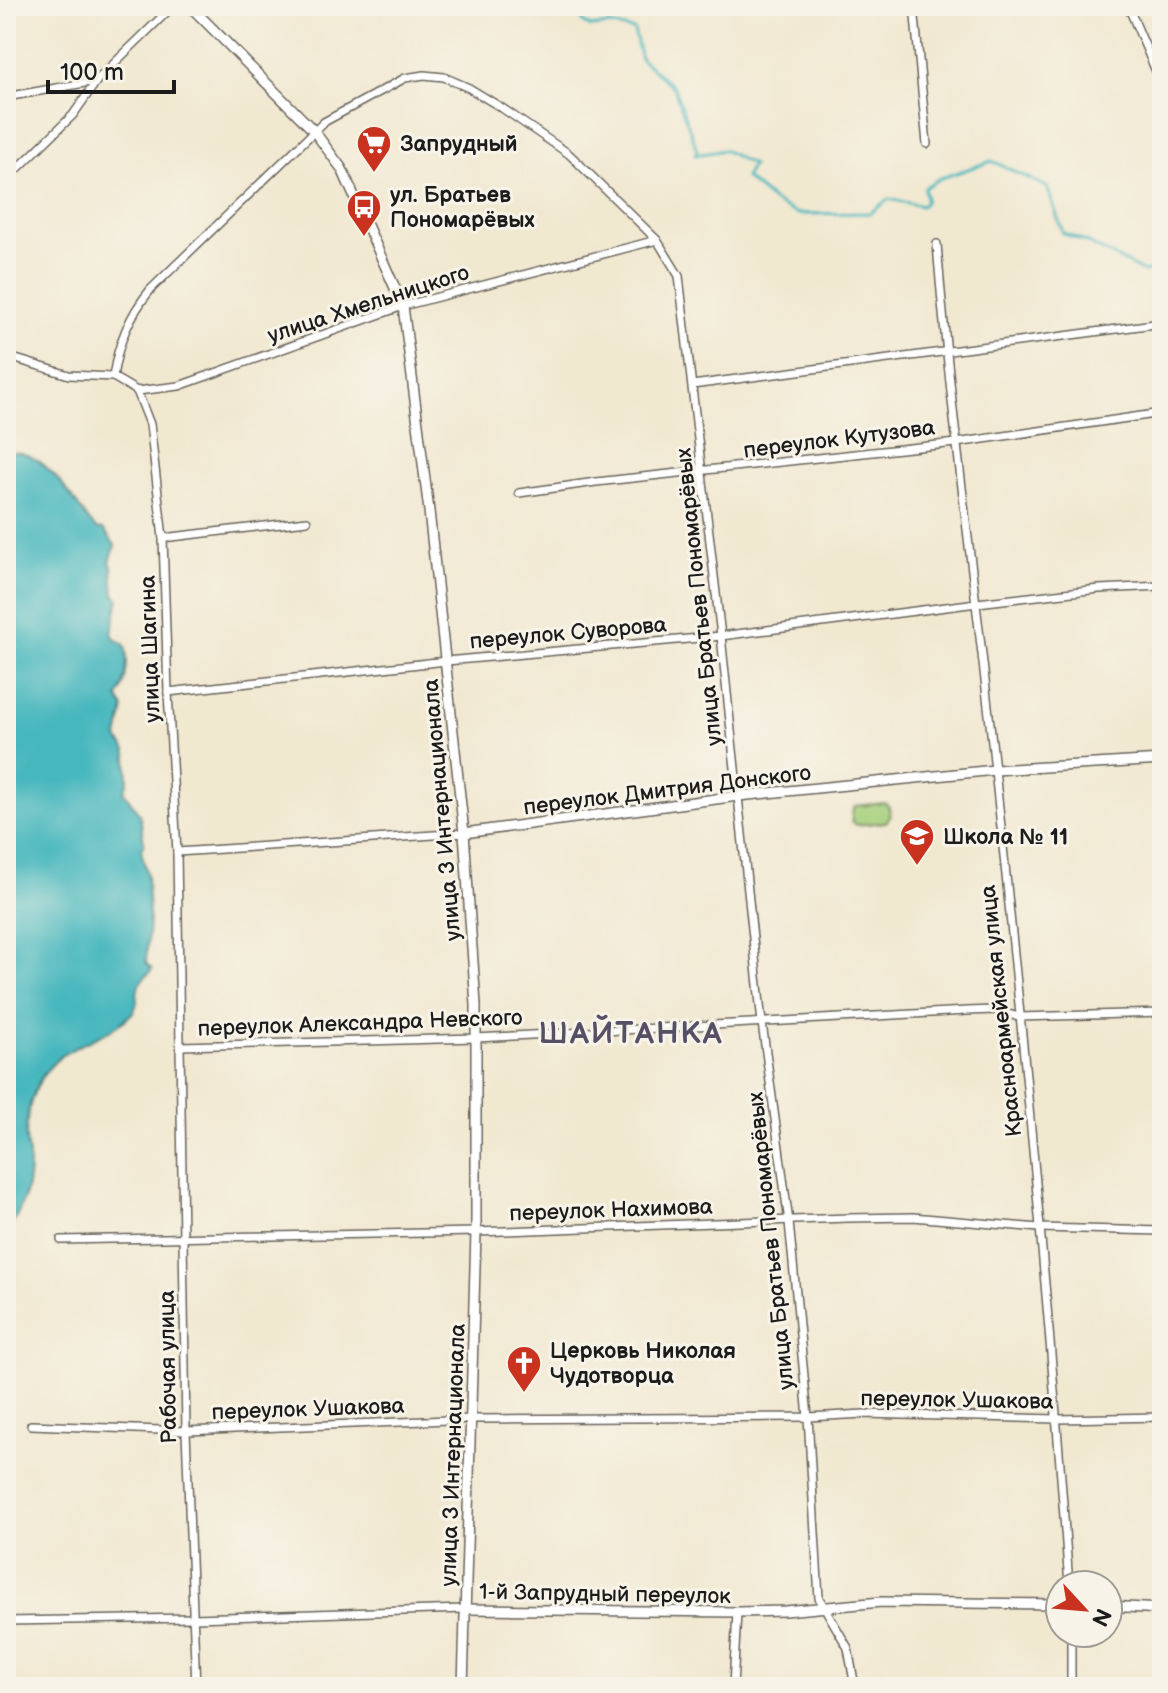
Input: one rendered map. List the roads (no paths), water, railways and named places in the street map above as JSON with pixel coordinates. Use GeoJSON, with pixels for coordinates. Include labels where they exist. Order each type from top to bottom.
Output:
{"type":"FeatureCollection","features":[{"type":"Feature","properties":{"kind":"street"},"geometry":{"type":"LineString","coordinates":[[6,180],[73,115],[96,81],[173,6]]}},
{"type":"Feature","properties":{"kind":"street","name":"улица 3 Интернационала"},"geometry":{"type":"LineString","coordinates":[[190,6],[314,131],[342,169],[403,306],[464,833],[476,1038],[476,1232],[463,1687]]}},
{"type":"Feature","properties":{"kind":"street"},"geometry":{"type":"LineString","coordinates":[[914,6],[927,144]]}},
{"type":"Feature","properties":{"kind":"street"},"geometry":{"type":"LineString","coordinates":[[1128,6],[1162,85]]}},
{"type":"Feature","properties":{"kind":"street","name":"улица Братьев Пономарёвых"},"geometry":{"type":"LineString","coordinates":[[113,377],[125,330],[136,307],[151,289],[324,122],[344,108],[405,78],[424,75],[444,77],[502,108],[569,154],[657,240],[679,276],[762,1023],[789,1222],[808,1417],[819,1598],[823,1608]]}},
{"type":"Feature","properties":{"kind":"street"},"geometry":{"type":"LineString","coordinates":[[6,97],[96,81]]}},
{"type":"Feature","properties":{"kind":"street","name":"улица Хмельницкого"},"geometry":{"type":"LineString","coordinates":[[137,391],[179,386],[403,306],[657,240]]}},
{"type":"Feature","properties":{"kind":"street","name":"Красноармейская улица"},"geometry":{"type":"LineString","coordinates":[[937,244],[945,351],[995,770],[1057,1419],[1068,1569]]}},
{"type":"Feature","properties":{"kind":"street"},"geometry":{"type":"LineString","coordinates":[[692,385],[1162,323]]}},
{"type":"Feature","properties":{"kind":"street"},"geometry":{"type":"LineString","coordinates":[[6,356],[69,375],[113,377],[137,391]]}},
{"type":"Feature","properties":{"kind":"street","name":"улица Шагина"},"geometry":{"type":"LineString","coordinates":[[137,391],[150,424],[163,538],[177,852],[181,1046]]}},
{"type":"Feature","properties":{"kind":"street","name":"переулок Кутузова"},"geometry":{"type":"LineString","coordinates":[[519,493],[956,443],[1162,413]]}},
{"type":"Feature","properties":{"kind":"street"},"geometry":{"type":"LineString","coordinates":[[163,538],[307,521]]}},
{"type":"Feature","properties":{"kind":"street","name":"переулок Суворова"},"geometry":{"type":"LineString","coordinates":[[168,692],[446,661],[721,636],[977,603],[1162,586]]}},
{"type":"Feature","properties":{"kind":"street","name":"переулок Дмитрия Донского"},"geometry":{"type":"LineString","coordinates":[[177,852],[464,833],[738,796],[995,770],[1162,760]]}},
{"type":"Feature","properties":{"kind":"street","name":"переулок Александра Невского"},"geometry":{"type":"LineString","coordinates":[[181,1046],[476,1038],[994,1010],[1019,1017],[1162,1013]]}},
{"type":"Feature","properties":{"kind":"street","name":"Рабочая улица"},"geometry":{"type":"LineString","coordinates":[[181,1046],[186,1431],[196,1687]]}},
{"type":"Feature","properties":{"kind":"street","name":"переулок Нахимова"},"geometry":{"type":"LineString","coordinates":[[61,1240],[476,1232],[913,1217],[1039,1228],[1162,1231]]}},
{"type":"Feature","properties":{"kind":"street","name":"переулок Ушакова"},"geometry":{"type":"LineString","coordinates":[[31,1425],[186,1431],[472,1419],[865,1414],[1057,1419],[1162,1417]]}},
{"type":"Feature","properties":{"kind":"street","name":"1-й Запрудный переулок"},"geometry":{"type":"LineString","coordinates":[[6,1621],[464,1609],[737,1612],[881,1602],[1044,1604]]}},
{"type":"Feature","properties":{"kind":"street"},"geometry":{"type":"LineString","coordinates":[[1124,1607],[1162,1609]]}},
{"type":"Feature","properties":{"kind":"street"},"geometry":{"type":"LineString","coordinates":[[823,1608],[848,1648],[855,1687]]}},
{"type":"Feature","properties":{"kind":"street"},"geometry":{"type":"LineString","coordinates":[[733,1687],[737,1612]]}},
{"type":"Feature","properties":{"kind":"street"},"geometry":{"type":"LineString","coordinates":[[1071,1649],[1071,1687]]}},
{"type":"Feature","properties":{"kind":"water"},"geometry":{"type":"Polygon","coordinates":[[[6,444],[11,452],[36,459],[47,468],[91,523],[97,529],[103,529],[115,545],[110,562],[114,594],[119,599],[112,633],[124,644],[127,664],[118,698],[124,708],[118,738],[127,752],[128,781],[124,792],[140,815],[149,922],[146,963],[152,969],[139,985],[133,1012],[108,1032],[58,1059],[37,1086],[27,1123],[29,1168],[26,1188],[21,1207],[6,1233],[6,444]]]}},
{"type":"Feature","properties":{"kind":"waterway"},"geometry":{"type":"LineString","coordinates":[[577,6],[583,22],[590,27],[610,25],[634,30],[641,59],[674,88],[697,149],[695,155],[724,150],[752,165],[745,178],[776,203],[798,214],[870,213],[889,199],[922,206],[926,200],[924,188],[938,179],[992,161],[1047,187],[1063,233],[1144,272],[1158,268],[1162,271]]}},
{"type":"Feature","properties":{"kind":"place","name":"Запрудный"},"geometry":{"type":"Point","coordinates":[374,174]}},
{"type":"Feature","properties":{"kind":"place","name":"ул. Братьев Пономарёвых"},"geometry":{"type":"Point","coordinates":[364,238]}},
{"type":"Feature","properties":{"kind":"place","name":"Школа № 11"},"geometry":{"type":"Point","coordinates":[917,867]}},
{"type":"Feature","properties":{"kind":"place","name":"Церковь Николая Чудотворца"},"geometry":{"type":"Point","coordinates":[524,1394]}},
{"type":"Feature","properties":{"kind":"district","name":"ШАЙТАНКА"},"geometry":{"type":"Point","coordinates":[631,1033]}}]}
